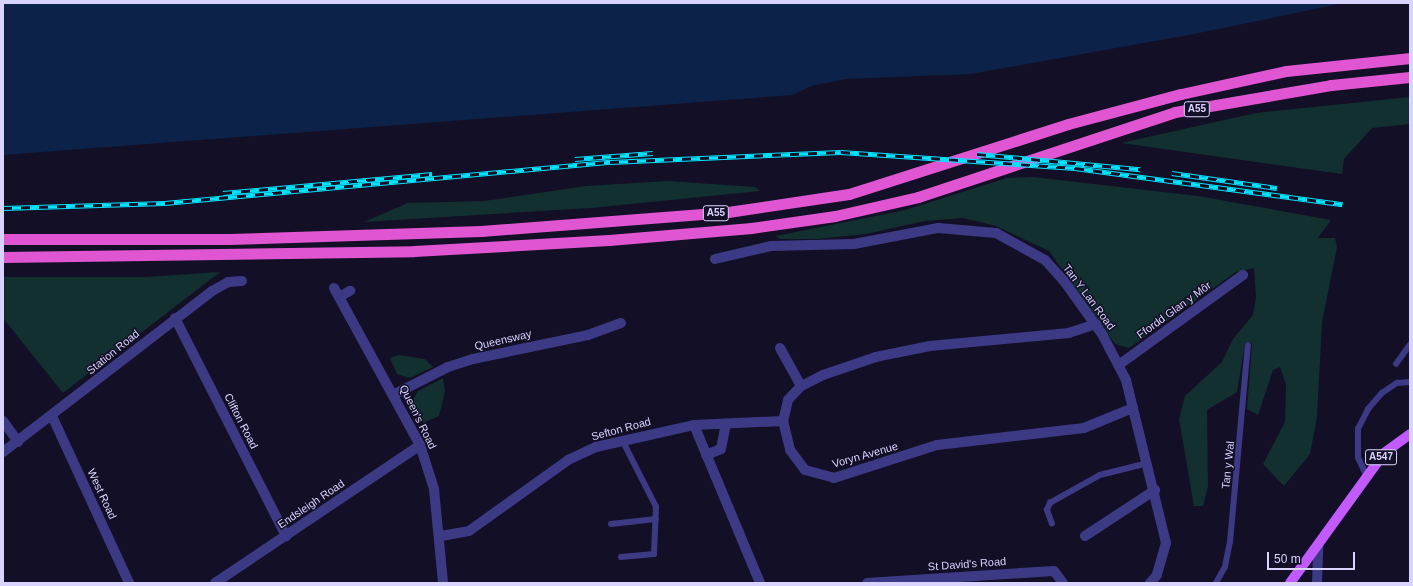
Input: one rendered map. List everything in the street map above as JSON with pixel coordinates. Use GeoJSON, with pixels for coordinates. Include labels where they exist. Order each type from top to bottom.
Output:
{"type":"FeatureCollection","features":[{"type":"Feature","properties":{"kind":"highway","name":"A55"},"geometry":{"type":"LineString","coordinates":[[3,239],[229,239],[473,231],[728,212],[849,194],[1068,124],[1181,94],[1286,71],[1410,58]]}},
{"type":"Feature","properties":{"kind":"highway","name":"A55"},"geometry":{"type":"LineString","coordinates":[[3,257],[414,251],[609,240],[751,228],[835,216],[918,197],[1175,112],[1331,85],[1410,77]]}},
{"type":"Feature","properties":{"kind":"main road","name":"A547"},"geometry":{"type":"LineString","coordinates":[[1290,583],[1384,453],[1410,434]]}},
{"type":"Feature","properties":{"kind":"street","name":"Tan Y Lan Road"},"geometry":{"type":"LineString","coordinates":[[715,259],[771,246],[854,244],[938,228],[968,228],[996,233],[1045,260],[1096,324],[1120,364],[1155,490],[1166,543],[1157,575],[1150,583]]}},
{"type":"Feature","properties":{"kind":"street","name":"Ffordd Glan y Môr"},"geometry":{"type":"LineString","coordinates":[[1120,364],[1243,276]]}},
{"type":"Feature","properties":{"kind":"street","name":"Station Road"},"geometry":{"type":"LineString","coordinates":[[3,452],[52,416],[175,318],[228,282],[242,281]]}},
{"type":"Feature","properties":{"kind":"street","name":"Queen's Road"},"geometry":{"type":"LineString","coordinates":[[334,288],[395,394],[420,445],[434,489],[441,536],[444,583]]}},
{"type":"Feature","properties":{"kind":"street"},"geometry":{"type":"LineString","coordinates":[[339,297],[350,291]]}},
{"type":"Feature","properties":{"kind":"street","name":"Clifton Road"},"geometry":{"type":"LineString","coordinates":[[175,318],[286,536]]}},
{"type":"Feature","properties":{"kind":"street","name":"Queensway"},"geometry":{"type":"LineString","coordinates":[[395,394],[448,367],[473,359],[588,335],[621,323]]}},
{"type":"Feature","properties":{"kind":"street"},"geometry":{"type":"LineString","coordinates":[[783,421],[788,400],[801,386],[876,357],[930,346],[1069,332],[1096,324]]}},
{"type":"Feature","properties":{"kind":"street"},"geometry":{"type":"LineString","coordinates":[[780,348],[801,386]]}},
{"type":"Feature","properties":{"kind":"street","name":"Voryn Avenue"},"geometry":{"type":"LineString","coordinates":[[783,421],[796,460],[805,470],[834,478],[937,445],[1084,428],[1133,408]]}},
{"type":"Feature","properties":{"kind":"street","name":"West Road"},"geometry":{"type":"LineString","coordinates":[[52,416],[129,583]]}},
{"type":"Feature","properties":{"kind":"street"},"geometry":{"type":"LineString","coordinates":[[3,421],[18,442]]}},
{"type":"Feature","properties":{"kind":"street","name":"Sefton Road"},"geometry":{"type":"LineString","coordinates":[[441,536],[469,530],[568,460],[622,440],[694,425],[783,421]]}},
{"type":"Feature","properties":{"kind":"street"},"geometry":{"type":"LineString","coordinates":[[706,455],[721,449],[726,423]]}},
{"type":"Feature","properties":{"kind":"street"},"geometry":{"type":"LineString","coordinates":[[694,425],[760,583]]}},
{"type":"Feature","properties":{"kind":"street","name":"Endsleigh Road"},"geometry":{"type":"LineString","coordinates":[[215,583],[420,445]]}},
{"type":"Feature","properties":{"kind":"street"},"geometry":{"type":"LineString","coordinates":[[1085,536],[1155,490]]}},
{"type":"Feature","properties":{"kind":"street"},"geometry":{"type":"LineString","coordinates":[[1317,583],[1318,545]]}},
{"type":"Feature","properties":{"kind":"street","name":"St David's Road"},"geometry":{"type":"LineString","coordinates":[[867,583],[1054,571],[1062,583]]}},
{"type":"Feature","properties":{"kind":"lane"},"geometry":{"type":"LineString","coordinates":[[1396,364],[1410,345]]}},
{"type":"Feature","properties":{"kind":"lane","name":"Tan y Wal"},"geometry":{"type":"LineString","coordinates":[[1216,583],[1225,567],[1230,542],[1248,346]]}},
{"type":"Feature","properties":{"kind":"lane","name":"A547"},"geometry":{"type":"LineString","coordinates":[[1367,477],[1358,458],[1358,429],[1368,409],[1382,393],[1397,383],[1410,382]]}},
{"type":"Feature","properties":{"kind":"lane"},"geometry":{"type":"LineString","coordinates":[[621,557],[654,554],[656,519],[655,501],[622,440]]}},
{"type":"Feature","properties":{"kind":"lane"},"geometry":{"type":"LineString","coordinates":[[1052,524],[1047,510],[1050,502],[1100,475],[1148,463]]}},
{"type":"Feature","properties":{"kind":"lane"},"geometry":{"type":"LineString","coordinates":[[611,524],[656,519]]}},
{"type":"Feature","properties":{"kind":"green space"},"geometry":{"type":"Polygon","coordinates":[[[1410,97],[1410,124],[1372,128],[1344,159],[1342,174],[1121,143],[1256,113],[1410,97]]]}},
{"type":"Feature","properties":{"kind":"green space"},"geometry":{"type":"Polygon","coordinates":[[[1033,177],[1198,196],[1331,220],[1318,238],[1335,238],[1337,247],[1322,322],[1317,417],[1310,454],[1284,486],[1263,464],[1285,422],[1286,384],[1280,367],[1273,370],[1258,415],[1247,409],[1252,343],[1245,343],[1237,392],[1207,410],[1208,486],[1203,506],[1194,506],[1179,419],[1185,396],[1222,362],[1233,339],[1253,315],[1256,297],[1254,268],[1236,272],[1129,348],[1115,344],[1049,251],[996,226],[963,218],[925,221],[866,234],[817,239],[780,239],[776,236],[905,210],[1007,178],[1033,177]]]}},
{"type":"Feature","properties":{"kind":"green space"},"geometry":{"type":"Polygon","coordinates":[[[668,181],[755,187],[760,191],[591,208],[364,222],[408,203],[484,201],[586,186],[668,181]]]}},
{"type":"Feature","properties":{"kind":"green space"},"geometry":{"type":"Polygon","coordinates":[[[220,272],[63,393],[3,318],[3,277],[146,277],[220,272]]]}},
{"type":"Feature","properties":{"kind":"green space"},"geometry":{"type":"Polygon","coordinates":[[[399,355],[425,359],[433,367],[410,378],[397,374],[390,358],[399,355]]]}},
{"type":"Feature","properties":{"kind":"green space"},"geometry":{"type":"Polygon","coordinates":[[[443,378],[445,391],[439,416],[423,423],[413,405],[414,398],[418,391],[443,378]]]}},
{"type":"Feature","properties":{"kind":"water"},"geometry":{"type":"Polygon","coordinates":[[[3,3],[1344,3],[1194,34],[971,74],[846,79],[811,86],[793,95],[3,155],[3,3]]]}},
{"type":"Feature","properties":{"kind":"railway"},"geometry":{"type":"LineString","coordinates":[[3,208],[165,203],[610,162],[841,152],[1075,168],[1343,204]]}},
{"type":"Feature","properties":{"kind":"railway"},"geometry":{"type":"LineString","coordinates":[[575,159],[653,153]]}},
{"type":"Feature","properties":{"kind":"railway"},"geometry":{"type":"LineString","coordinates":[[977,154],[1140,169]]}},
{"type":"Feature","properties":{"kind":"railway"},"geometry":{"type":"LineString","coordinates":[[1172,173],[1277,188]]}},
{"type":"Feature","properties":{"kind":"railway"},"geometry":{"type":"LineString","coordinates":[[223,193],[432,174]]}}]}
